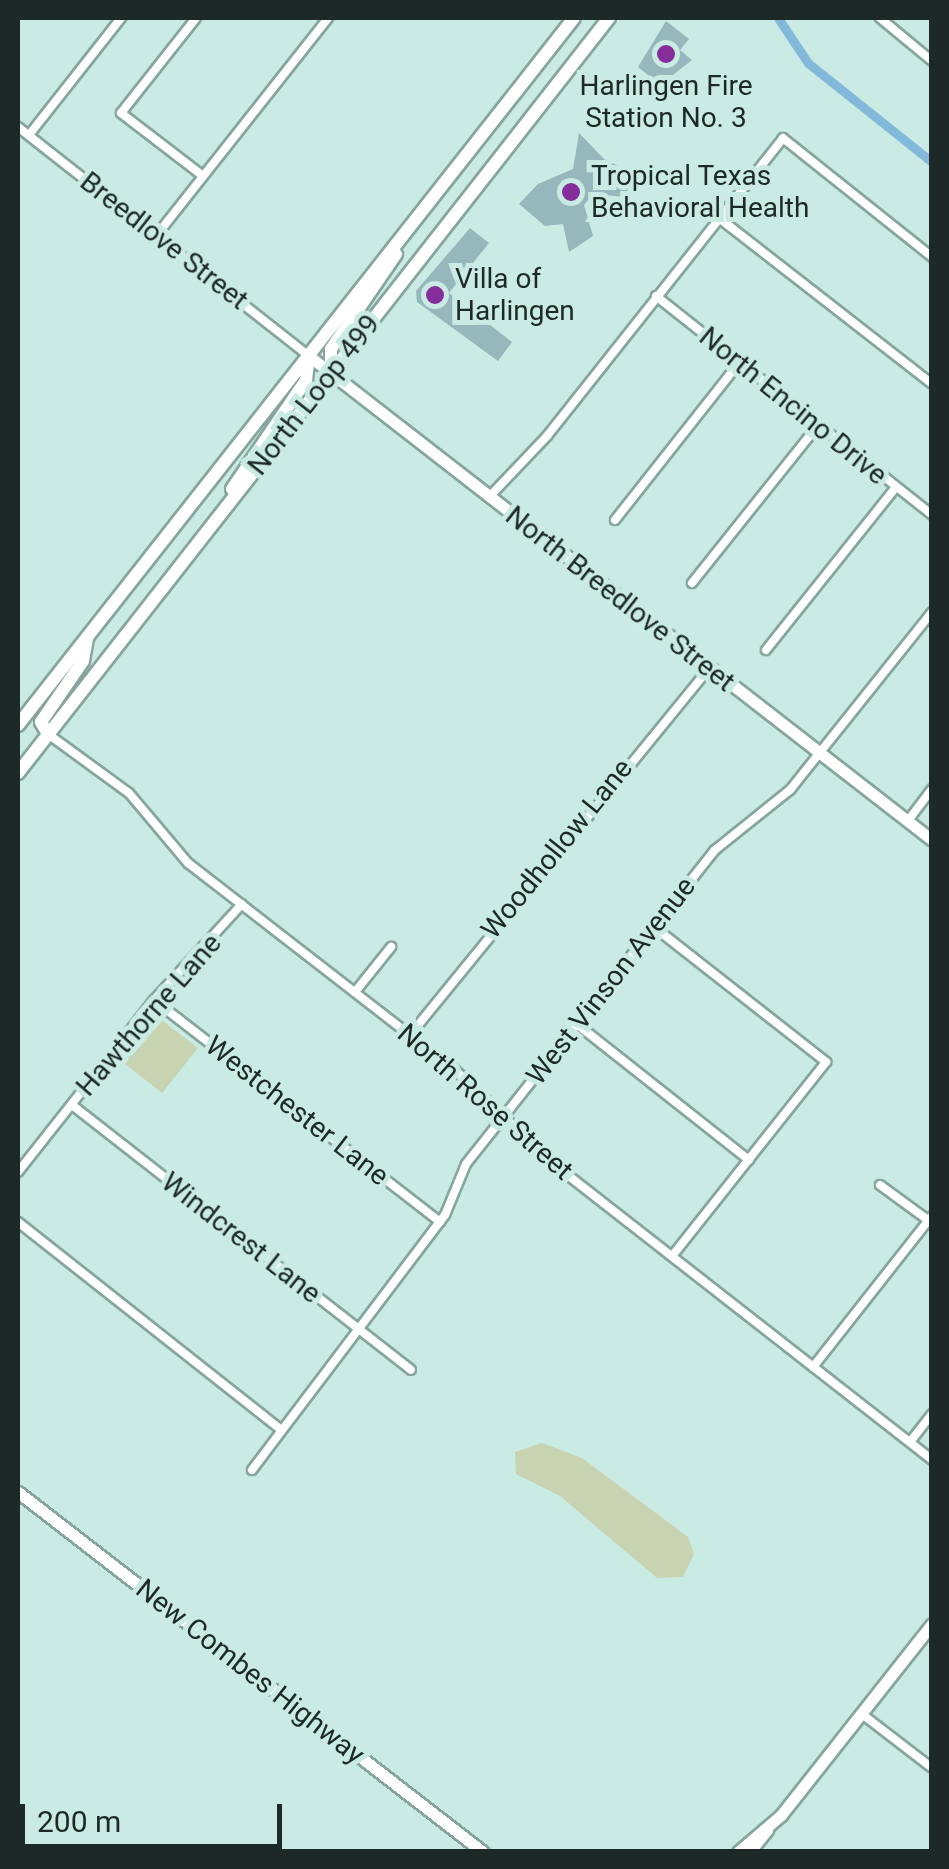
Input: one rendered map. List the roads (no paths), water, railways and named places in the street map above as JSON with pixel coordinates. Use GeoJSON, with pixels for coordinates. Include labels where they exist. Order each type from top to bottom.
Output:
{"type":"FeatureCollection","features":[{"type":"Feature","properties":{"kind":"main road","name":"North Loop 499"},"geometry":{"type":"LineString","coordinates":[[18,725],[574,18]]}},
{"type":"Feature","properties":{"kind":"main road","name":"North Loop 499"},"geometry":{"type":"LineString","coordinates":[[18,772],[602,20]]}},
{"type":"Feature","properties":{"kind":"main road"},"geometry":{"type":"LineString","coordinates":[[331,373],[330,349],[380,286],[414,221]]}},
{"type":"Feature","properties":{"kind":"main road"},"geometry":{"type":"LineString","coordinates":[[221,514],[260,439],[306,380],[309,356]]}},
{"type":"Feature","properties":{"kind":"main road"},"geometry":{"type":"LineString","coordinates":[[48,734],[41,722],[83,661],[88,636]]}},
{"type":"Feature","properties":{"kind":"street"},"geometry":{"type":"LineString","coordinates":[[29,136],[121,18]]}},
{"type":"Feature","properties":{"kind":"street"},"geometry":{"type":"LineString","coordinates":[[196,18],[121,113],[203,176]]}},
{"type":"Feature","properties":{"kind":"street"},"geometry":{"type":"LineString","coordinates":[[156,236],[328,18]]}},
{"type":"Feature","properties":{"kind":"street"},"geometry":{"type":"LineString","coordinates":[[880,18],[932,61]]}},
{"type":"Feature","properties":{"kind":"street","name":"Breedlove Street"},"geometry":{"type":"LineString","coordinates":[[18,126],[309,356]]}},
{"type":"Feature","properties":{"kind":"street"},"geometry":{"type":"LineString","coordinates":[[488,497],[547,436],[783,138],[932,257]]}},
{"type":"Feature","properties":{"kind":"street"},"geometry":{"type":"LineString","coordinates":[[720,218],[932,384]]}},
{"type":"Feature","properties":{"kind":"street","name":"North Encino Drive"},"geometry":{"type":"LineString","coordinates":[[656,296],[932,515]]}},
{"type":"Feature","properties":{"kind":"street","name":"North Breedlove Street"},"geometry":{"type":"LineString","coordinates":[[309,356],[932,840]]}},
{"type":"Feature","properties":{"kind":"street"},"geometry":{"type":"LineString","coordinates":[[615,520],[739,363]]}},
{"type":"Feature","properties":{"kind":"street"},"geometry":{"type":"LineString","coordinates":[[692,583],[818,425]]}},
{"type":"Feature","properties":{"kind":"street"},"geometry":{"type":"LineString","coordinates":[[766,650],[896,488]]}},
{"type":"Feature","properties":{"kind":"street","name":"West Vinson Avenue"},"geometry":{"type":"LineString","coordinates":[[252,1470],[278,1428],[440,1222],[466,1164],[715,850],[784,796],[932,612]]}},
{"type":"Feature","properties":{"kind":"street","name":"Woodhollow Lane"},"geometry":{"type":"LineString","coordinates":[[410,1035],[709,669]]}},
{"type":"Feature","properties":{"kind":"street","name":"North Rose Street"},"geometry":{"type":"LineString","coordinates":[[48,734],[129,793],[176,852],[410,1035],[672,1256],[932,1460]]}},
{"type":"Feature","properties":{"kind":"street"},"geometry":{"type":"LineString","coordinates":[[907,822],[932,790]]}},
{"type":"Feature","properties":{"kind":"street","name":"Hawthorne Lane"},"geometry":{"type":"LineString","coordinates":[[18,1172],[154,1000],[242,904]]}},
{"type":"Feature","properties":{"kind":"street"},"geometry":{"type":"LineString","coordinates":[[654,927],[826,1062],[672,1256]]}},
{"type":"Feature","properties":{"kind":"street"},"geometry":{"type":"LineString","coordinates":[[355,992],[390,947]]}},
{"type":"Feature","properties":{"kind":"street","name":"Westchester Lane"},"geometry":{"type":"LineString","coordinates":[[154,1000],[440,1222]]}},
{"type":"Feature","properties":{"kind":"street"},"geometry":{"type":"LineString","coordinates":[[578,1024],[749,1160]]}},
{"type":"Feature","properties":{"kind":"street","name":"Windcrest Lane"},"geometry":{"type":"LineString","coordinates":[[72,1105],[411,1370]]}},
{"type":"Feature","properties":{"kind":"street"},"geometry":{"type":"LineString","coordinates":[[813,1367],[930,1220],[880,1185]]}},
{"type":"Feature","properties":{"kind":"street"},"geometry":{"type":"LineString","coordinates":[[18,1222],[278,1428]]}},
{"type":"Feature","properties":{"kind":"street"},"geometry":{"type":"LineString","coordinates":[[910,1442],[932,1414]]}},
{"type":"Feature","properties":{"kind":"street","name":"New Combes Highway"},"geometry":{"type":"LineString","coordinates":[[18,1492],[480,1850]]}},
{"type":"Feature","properties":{"kind":"street"},"geometry":{"type":"LineString","coordinates":[[752,1852],[932,1624]]}},
{"type":"Feature","properties":{"kind":"street"},"geometry":{"type":"LineString","coordinates":[[862,1714],[932,1768]]}},
{"type":"Feature","properties":{"kind":"street"},"geometry":{"type":"LineString","coordinates":[[738,1852],[781,1815]]}},
{"type":"Feature","properties":{"kind":"waterway"},"geometry":{"type":"LineString","coordinates":[[778,18],[808,63],[932,162]]}},
{"type":"Feature","properties":{"kind":"place","name":"Harlingen Fire Station No. 3"},"geometry":{"type":"Point","coordinates":[666,54]}},
{"type":"Feature","properties":{"kind":"place","name":"Tropical Texas Behavioral Health"},"geometry":{"type":"Point","coordinates":[571,192]}},
{"type":"Feature","properties":{"kind":"place","name":"Villa of Harlingen"},"geometry":{"type":"Point","coordinates":[435,295]}}]}
